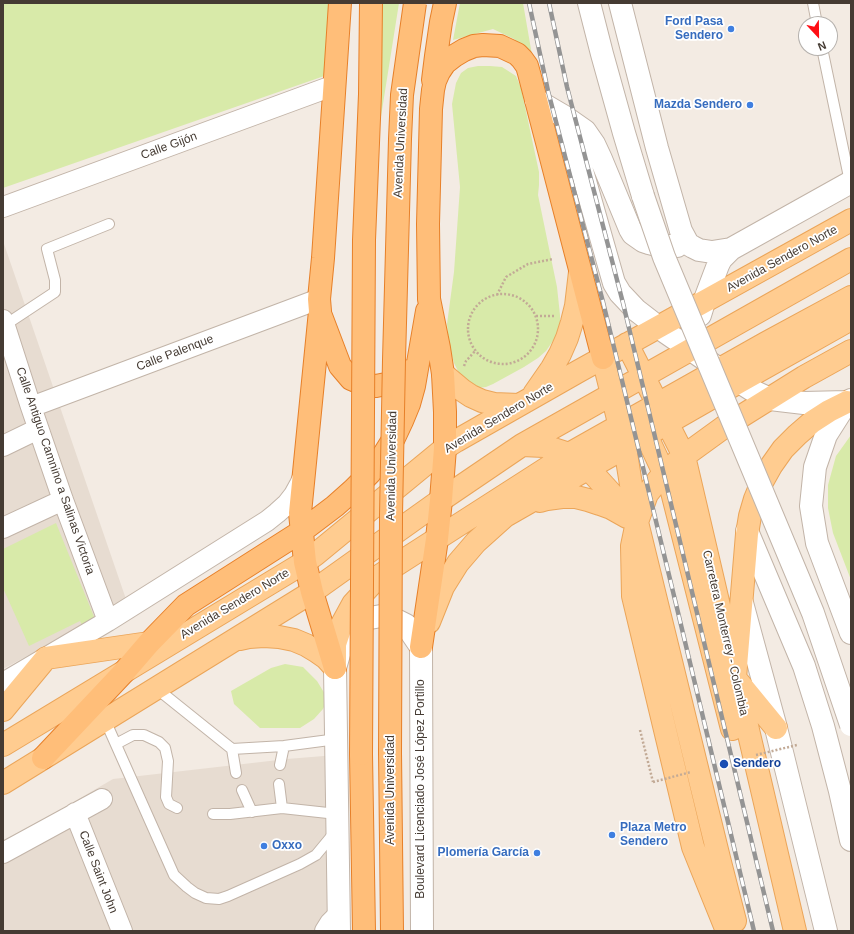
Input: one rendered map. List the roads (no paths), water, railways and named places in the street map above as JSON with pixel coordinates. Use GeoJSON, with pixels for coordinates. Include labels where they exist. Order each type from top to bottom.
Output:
{"type":"FeatureCollection","features":[{"type":"Feature","properties":{"kind":"highway"},"geometry":{"type":"LineString","coordinates":[[335,668],[312,592],[305,562],[300,513],[305,473],[323,258],[340,3]]}},
{"type":"Feature","properties":{"kind":"highway"},"geometry":{"type":"LineString","coordinates":[[364,931],[361,754],[364,248],[370,94],[371,3]]}},
{"type":"Feature","properties":{"kind":"highway","name":"Avenida Universidad"},"geometry":{"type":"LineString","coordinates":[[392,931],[390,752],[391,515],[400,139],[402,95],[416,3]]}},
{"type":"Feature","properties":{"kind":"highway"},"geometry":{"type":"LineString","coordinates":[[43,758],[186,605],[302,531],[353,490],[370,473],[384,454],[402,421],[414,386],[429,299],[428,224],[431,108],[436,56],[441,22],[446,3]]}},
{"type":"Feature","properties":{"kind":"highway"},"geometry":{"type":"LineString","coordinates":[[433,90],[435,81],[445,63],[464,50],[474,46],[500,46],[517,54],[527,66],[603,358]]}},
{"type":"Feature","properties":{"kind":"highway"},"geometry":{"type":"LineString","coordinates":[[421,647],[437,539],[445,448],[445,412],[442,374],[439,348],[429,299]]}},
{"type":"Feature","properties":{"kind":"highway"},"geometry":{"type":"LineString","coordinates":[[319,305],[340,366],[352,379],[365,385],[376,386],[386,384],[405,375],[419,358]]}},
{"type":"Feature","properties":{"kind":"main road","name":"Avenida Sendero Norte"},"geometry":{"type":"LineString","coordinates":[[3,745],[305,562],[445,448],[464,436],[851,220]]}},
{"type":"Feature","properties":{"kind":"main road"},"geometry":{"type":"LineString","coordinates":[[3,783],[312,592],[441,500],[522,445],[851,259]]}},
{"type":"Feature","properties":{"kind":"main road"},"geometry":{"type":"LineString","coordinates":[[442,374],[462,390],[482,401],[494,404],[525,402],[552,368],[567,338],[576,306],[580,272]]}},
{"type":"Feature","properties":{"kind":"main road"},"geometry":{"type":"LineString","coordinates":[[421,647],[434,608],[443,587],[458,563],[476,542],[505,516],[646,435],[662,413],[719,369],[851,297]]}},
{"type":"Feature","properties":{"kind":"main road"},"geometry":{"type":"LineString","coordinates":[[335,668],[335,644],[341,626],[353,604],[379,576],[569,454],[628,420],[662,413],[739,382],[851,318]]}},
{"type":"Feature","properties":{"kind":"main road","name":"Carretera Monterrey - Colombia"},"geometry":{"type":"LineString","coordinates":[[628,344],[684,456],[795,931]]}},
{"type":"Feature","properties":{"kind":"main road"},"geometry":{"type":"LineString","coordinates":[[727,931],[693,847],[633,596],[632,546],[637,522],[646,494],[664,472],[684,456],[724,427],[804,377],[851,352]]}},
{"type":"Feature","properties":{"kind":"main road"},"geometry":{"type":"LineString","coordinates":[[603,358],[612,394],[628,420],[646,435],[670,488],[742,767],[767,811]]}},
{"type":"Feature","properties":{"kind":"main road"},"geometry":{"type":"LineString","coordinates":[[776,728],[736,678],[750,516],[762,482],[771,466],[783,450],[812,422],[849,401]]}},
{"type":"Feature","properties":{"kind":"main road"},"geometry":{"type":"LineString","coordinates":[[628,420],[625,446],[637,522],[738,931]]}},
{"type":"Feature","properties":{"kind":"main road"},"geometry":{"type":"LineString","coordinates":[[522,445],[544,446],[569,454],[588,468],[637,522]]}},
{"type":"Feature","properties":{"kind":"main road"},"geometry":{"type":"LineString","coordinates":[[505,516],[534,503],[548,499],[576,497],[590,500],[611,508],[637,522]]}},
{"type":"Feature","properties":{"kind":"main road"},"geometry":{"type":"LineString","coordinates":[[3,710],[46,658],[149,643],[184,635]]}},
{"type":"Feature","properties":{"kind":"main road"},"geometry":{"type":"LineString","coordinates":[[222,648],[235,641],[249,637],[279,637],[294,640],[306,645],[326,658],[335,668]]}},
{"type":"Feature","properties":{"kind":"street"},"geometry":{"type":"LineString","coordinates":[[589,3],[643,196],[664,257],[813,613],[851,725]]}},
{"type":"Feature","properties":{"kind":"street"},"geometry":{"type":"LineString","coordinates":[[620,3],[681,231],[688,244],[699,250],[712,252],[732,248]]}},
{"type":"Feature","properties":{"kind":"street","name":"Calle Gijón"},"geometry":{"type":"LineString","coordinates":[[3,207],[335,85]]}},
{"type":"Feature","properties":{"kind":"street"},"geometry":{"type":"LineString","coordinates":[[536,100],[585,131],[594,144],[601,159],[633,234],[642,241],[661,246],[688,244]]}},
{"type":"Feature","properties":{"kind":"street"},"geometry":{"type":"LineString","coordinates":[[565,117],[575,146],[614,283],[620,293],[632,306],[658,327],[719,369],[770,399],[804,403],[849,401]]}},
{"type":"Feature","properties":{"kind":"street"},"geometry":{"type":"LineString","coordinates":[[691,349],[704,302],[721,259],[732,248],[850,182]]}},
{"type":"Feature","properties":{"kind":"street","name":"Calle Palenque"},"geometry":{"type":"LineString","coordinates":[[31,407],[319,305]]}},
{"type":"Feature","properties":{"kind":"street","name":"Calle Antiguo Camnino a Salinas Victoria"},"geometry":{"type":"LineString","coordinates":[[4,323],[38,429],[108,621]]}},
{"type":"Feature","properties":{"kind":"street"},"geometry":{"type":"LineString","coordinates":[[849,401],[826,435],[815,467],[811,506],[817,543],[851,633]]}},
{"type":"Feature","properties":{"kind":"street"},"geometry":{"type":"LineString","coordinates":[[3,446],[38,429]]}},
{"type":"Feature","properties":{"kind":"street"},"geometry":{"type":"LineString","coordinates":[[3,683],[108,621],[277,513],[294,495],[305,473]]}},
{"type":"Feature","properties":{"kind":"street"},"geometry":{"type":"LineString","coordinates":[[3,528],[63,500]]}},
{"type":"Feature","properties":{"kind":"street"},"geometry":{"type":"LineString","coordinates":[[748,531],[804,666],[827,740],[851,840]]}},
{"type":"Feature","properties":{"kind":"street"},"geometry":{"type":"LineString","coordinates":[[742,600],[776,728],[826,931]]}},
{"type":"Feature","properties":{"kind":"street"},"geometry":{"type":"LineString","coordinates":[[325,931],[330,923],[339,923],[335,668],[344,637],[356,622],[381,616],[396,620],[406,626],[421,647]]}},
{"type":"Feature","properties":{"kind":"street","name":"Boulevard Licenciado José López Portillo"},"geometry":{"type":"LineString","coordinates":[[421,647],[422,931]]}},
{"type":"Feature","properties":{"kind":"street"},"geometry":{"type":"LineString","coordinates":[[3,853],[102,799]]}},
{"type":"Feature","properties":{"kind":"street","name":"Calle Saint John"},"geometry":{"type":"LineString","coordinates":[[75,813],[122,931]]}},
{"type":"Feature","properties":{"kind":"lane"},"geometry":{"type":"LineString","coordinates":[[813,3],[815,16]]}},
{"type":"Feature","properties":{"kind":"lane"},"geometry":{"type":"LineString","coordinates":[[824,56],[850,182]]}},
{"type":"Feature","properties":{"kind":"lane"},"geometry":{"type":"LineString","coordinates":[[4,323],[55,292],[55,280],[47,249],[109,224]]}},
{"type":"Feature","properties":{"kind":"lane"},"geometry":{"type":"LineString","coordinates":[[156,688],[232,750],[236,773]]}},
{"type":"Feature","properties":{"kind":"lane"},"geometry":{"type":"LineString","coordinates":[[105,720],[174,875],[195,893],[206,898],[219,899],[228,896],[300,864],[316,855],[337,822],[282,808],[230,814],[213,814]]}},
{"type":"Feature","properties":{"kind":"lane"},"geometry":{"type":"LineString","coordinates":[[116,744],[133,735],[144,735],[159,742],[165,748],[168,761],[166,797],[170,804],[177,808]]}},
{"type":"Feature","properties":{"kind":"lane"},"geometry":{"type":"LineString","coordinates":[[232,750],[284,746],[337,739]]}},
{"type":"Feature","properties":{"kind":"lane"},"geometry":{"type":"LineString","coordinates":[[280,765],[284,746]]}},
{"type":"Feature","properties":{"kind":"lane"},"geometry":{"type":"LineString","coordinates":[[279,784],[282,808]]}},
{"type":"Feature","properties":{"kind":"lane"},"geometry":{"type":"LineString","coordinates":[[242,790],[252,812]]}},
{"type":"Feature","properties":{"kind":"railway"},"geometry":{"type":"LineString","coordinates":[[529,3],[548,91],[603,302],[754,931]]}},
{"type":"Feature","properties":{"kind":"railway"},"geometry":{"type":"LineString","coordinates":[[549,3],[567,87],[623,303],[773,931]]}},
{"type":"Feature","properties":{"kind":"place","name":"Ford Pasa Sendero"},"geometry":{"type":"Point","coordinates":[731,29]}},
{"type":"Feature","properties":{"kind":"place","name":"Mazda Sendero"},"geometry":{"type":"Point","coordinates":[750,105]}},
{"type":"Feature","properties":{"kind":"place","name":"Sendero"},"geometry":{"type":"Point","coordinates":[724,764]}},
{"type":"Feature","properties":{"kind":"place","name":"Plaza Metro Sendero"},"geometry":{"type":"Point","coordinates":[612,835]}},
{"type":"Feature","properties":{"kind":"place","name":"Oxxo"},"geometry":{"type":"Point","coordinates":[264,846]}},
{"type":"Feature","properties":{"kind":"place","name":"Plomería García"},"geometry":{"type":"Point","coordinates":[537,853]}}]}
